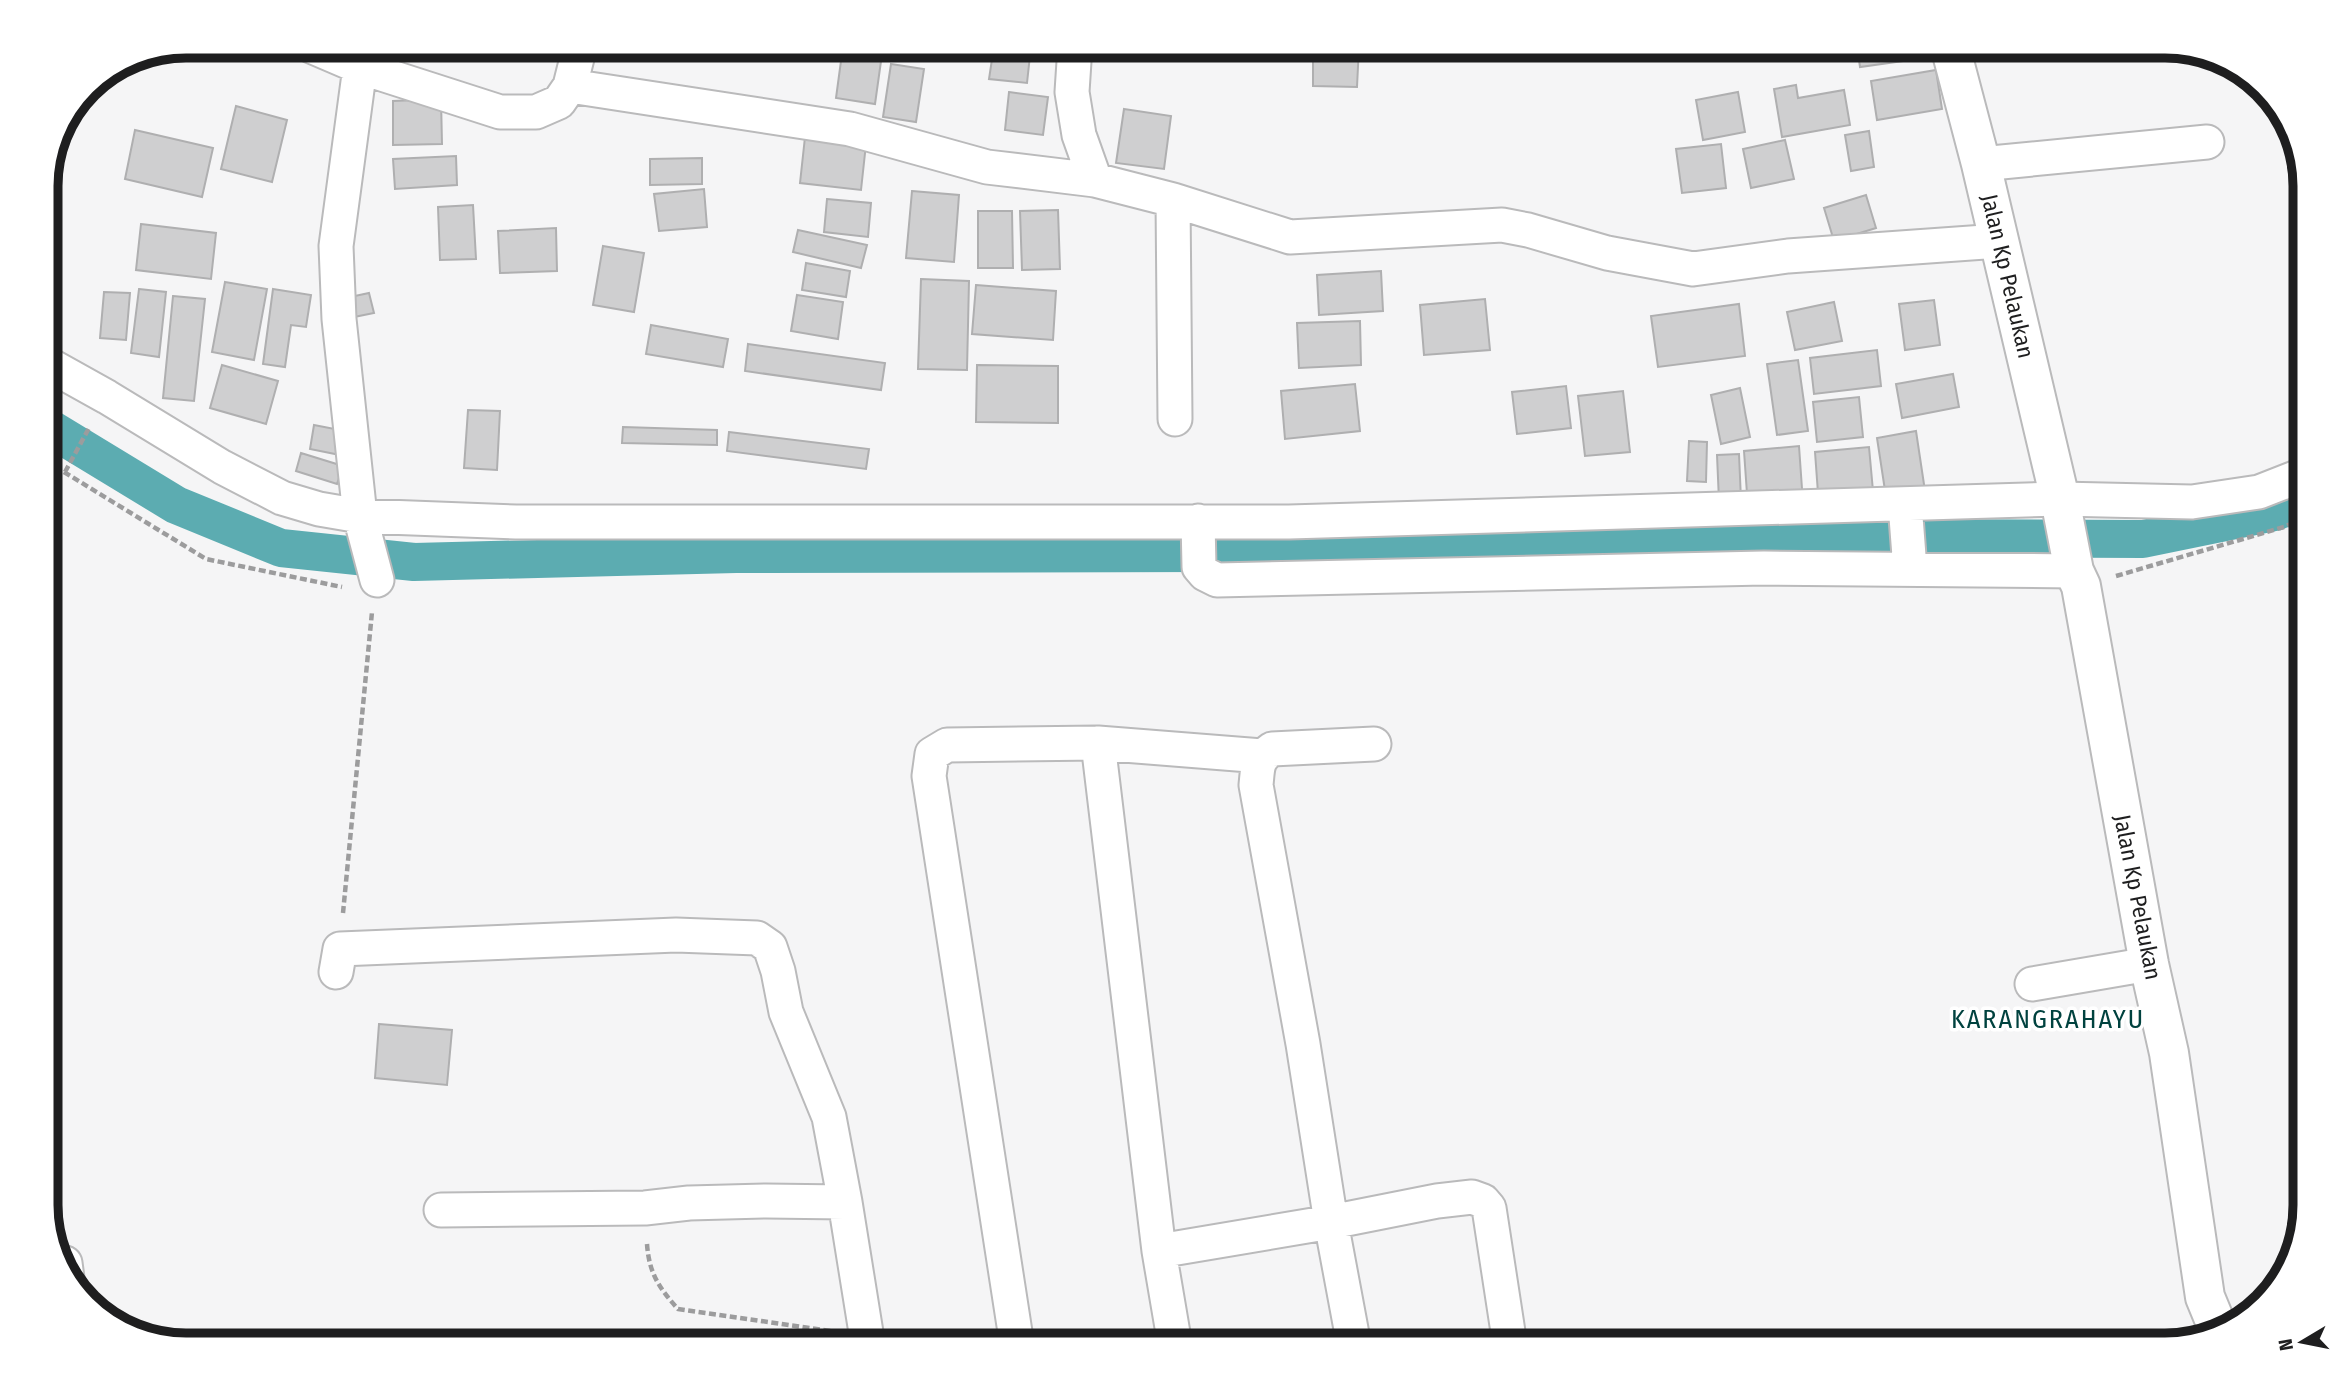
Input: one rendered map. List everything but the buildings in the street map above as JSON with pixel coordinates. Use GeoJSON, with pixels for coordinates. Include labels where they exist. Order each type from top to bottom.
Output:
{"type":"FeatureCollection","features":[{"type":"Feature","properties":{"kind":"street"},"geometry":{"type":"LineString","coordinates":[[339,58],[500,112],[536,112],[559,102],[570,86],[577,58]]}},
{"type":"Feature","properties":{"kind":"street"},"geometry":{"type":"LineString","coordinates":[[1074,58],[1072,92],[1079,135],[1095,180]]}},
{"type":"Feature","properties":{"kind":"street","name":"Jalan Kp Pelaukan"},"geometry":{"type":"LineString","coordinates":[[1954,58],[2078,579],[2149,964],[2169,1053],[2205,1297],[2216,1323]]}},
{"type":"Feature","properties":{"kind":"street"},"geometry":{"type":"LineString","coordinates":[[360,67],[336,246],[339,319],[364,529],[375,587]]}},
{"type":"Feature","properties":{"kind":"street"},"geometry":{"type":"LineString","coordinates":[[570,86],[850,129],[988,167],[1095,180],[1173,200],[1290,237],[1502,225],[1539,232],[1607,253],[1693,269],[1788,256],[1999,241]]}},
{"type":"Feature","properties":{"kind":"street"},"geometry":{"type":"LineString","coordinates":[[1981,164],[2207,142]]}},
{"type":"Feature","properties":{"kind":"street"},"geometry":{"type":"LineString","coordinates":[[1173,200],[1175,419]]}},
{"type":"Feature","properties":{"kind":"street"},"geometry":{"type":"LineString","coordinates":[[58,370],[222,467],[282,498],[319,509],[364,529],[516,522],[1198,527],[1905,504],[2192,502],[2259,492],[2293,479]]}},
{"type":"Feature","properties":{"kind":"street"},"geometry":{"type":"LineString","coordinates":[[1905,504],[1910,569]]}},
{"type":"Feature","properties":{"kind":"street"},"geometry":{"type":"LineString","coordinates":[[1198,527],[1199,567],[1205,574],[1217,580],[1764,568],[1910,569],[2078,579]]}},
{"type":"Feature","properties":{"kind":"street"},"geometry":{"type":"LineString","coordinates":[[1015,1333],[929,776],[932,754],[947,745],[1098,743],[1262,756]]}},
{"type":"Feature","properties":{"kind":"street"},"geometry":{"type":"LineString","coordinates":[[1098,743],[1159,1251],[1173,1333]]}},
{"type":"Feature","properties":{"kind":"street"},"geometry":{"type":"LineString","coordinates":[[1352,1333],[1256,785],[1262,756],[1272,749],[1374,744]]}},
{"type":"Feature","properties":{"kind":"street"},"geometry":{"type":"LineString","coordinates":[[338,960],[676,935],[757,939],[770,947],[786,1012],[829,1117],[867,1333]]}},
{"type":"Feature","properties":{"kind":"street"},"geometry":{"type":"LineString","coordinates":[[2032,984],[2149,964]]}},
{"type":"Feature","properties":{"kind":"street"},"geometry":{"type":"LineString","coordinates":[[1159,1251],[1472,1197],[1483,1201],[1489,1208],[1508,1333]]}},
{"type":"Feature","properties":{"kind":"street"},"geometry":{"type":"LineString","coordinates":[[441,1210],[645,1208],[689,1203],[766,1201],[845,1202]]}},
{"type":"Feature","properties":{"kind":"path"},"geometry":{"type":"LineString","coordinates":[[65,472],[93,422]]}},
{"type":"Feature","properties":{"kind":"path"},"geometry":{"type":"LineString","coordinates":[[58,468],[206,559],[375,587],[338,960]]}},
{"type":"Feature","properties":{"kind":"path"},"geometry":{"type":"LineString","coordinates":[[2078,579],[2293,523]]}},
{"type":"Feature","properties":{"kind":"path"},"geometry":{"type":"LineString","coordinates":[[645,1208],[649,1265],[662,1292],[678,1309],[820,1333]]}},
{"type":"Feature","properties":{"kind":"waterway"},"geometry":{"type":"LineString","coordinates":[[58,433],[176,505],[281,548],[414,562],[736,554],[1212,553],[1863,538],[2143,539],[2275,512],[2293,504]]}},
{"type":"Feature","properties":{"kind":"district","name":"KARANGRAHAYU"},"geometry":{"type":"Point","coordinates":[2048,1019]}}]}
